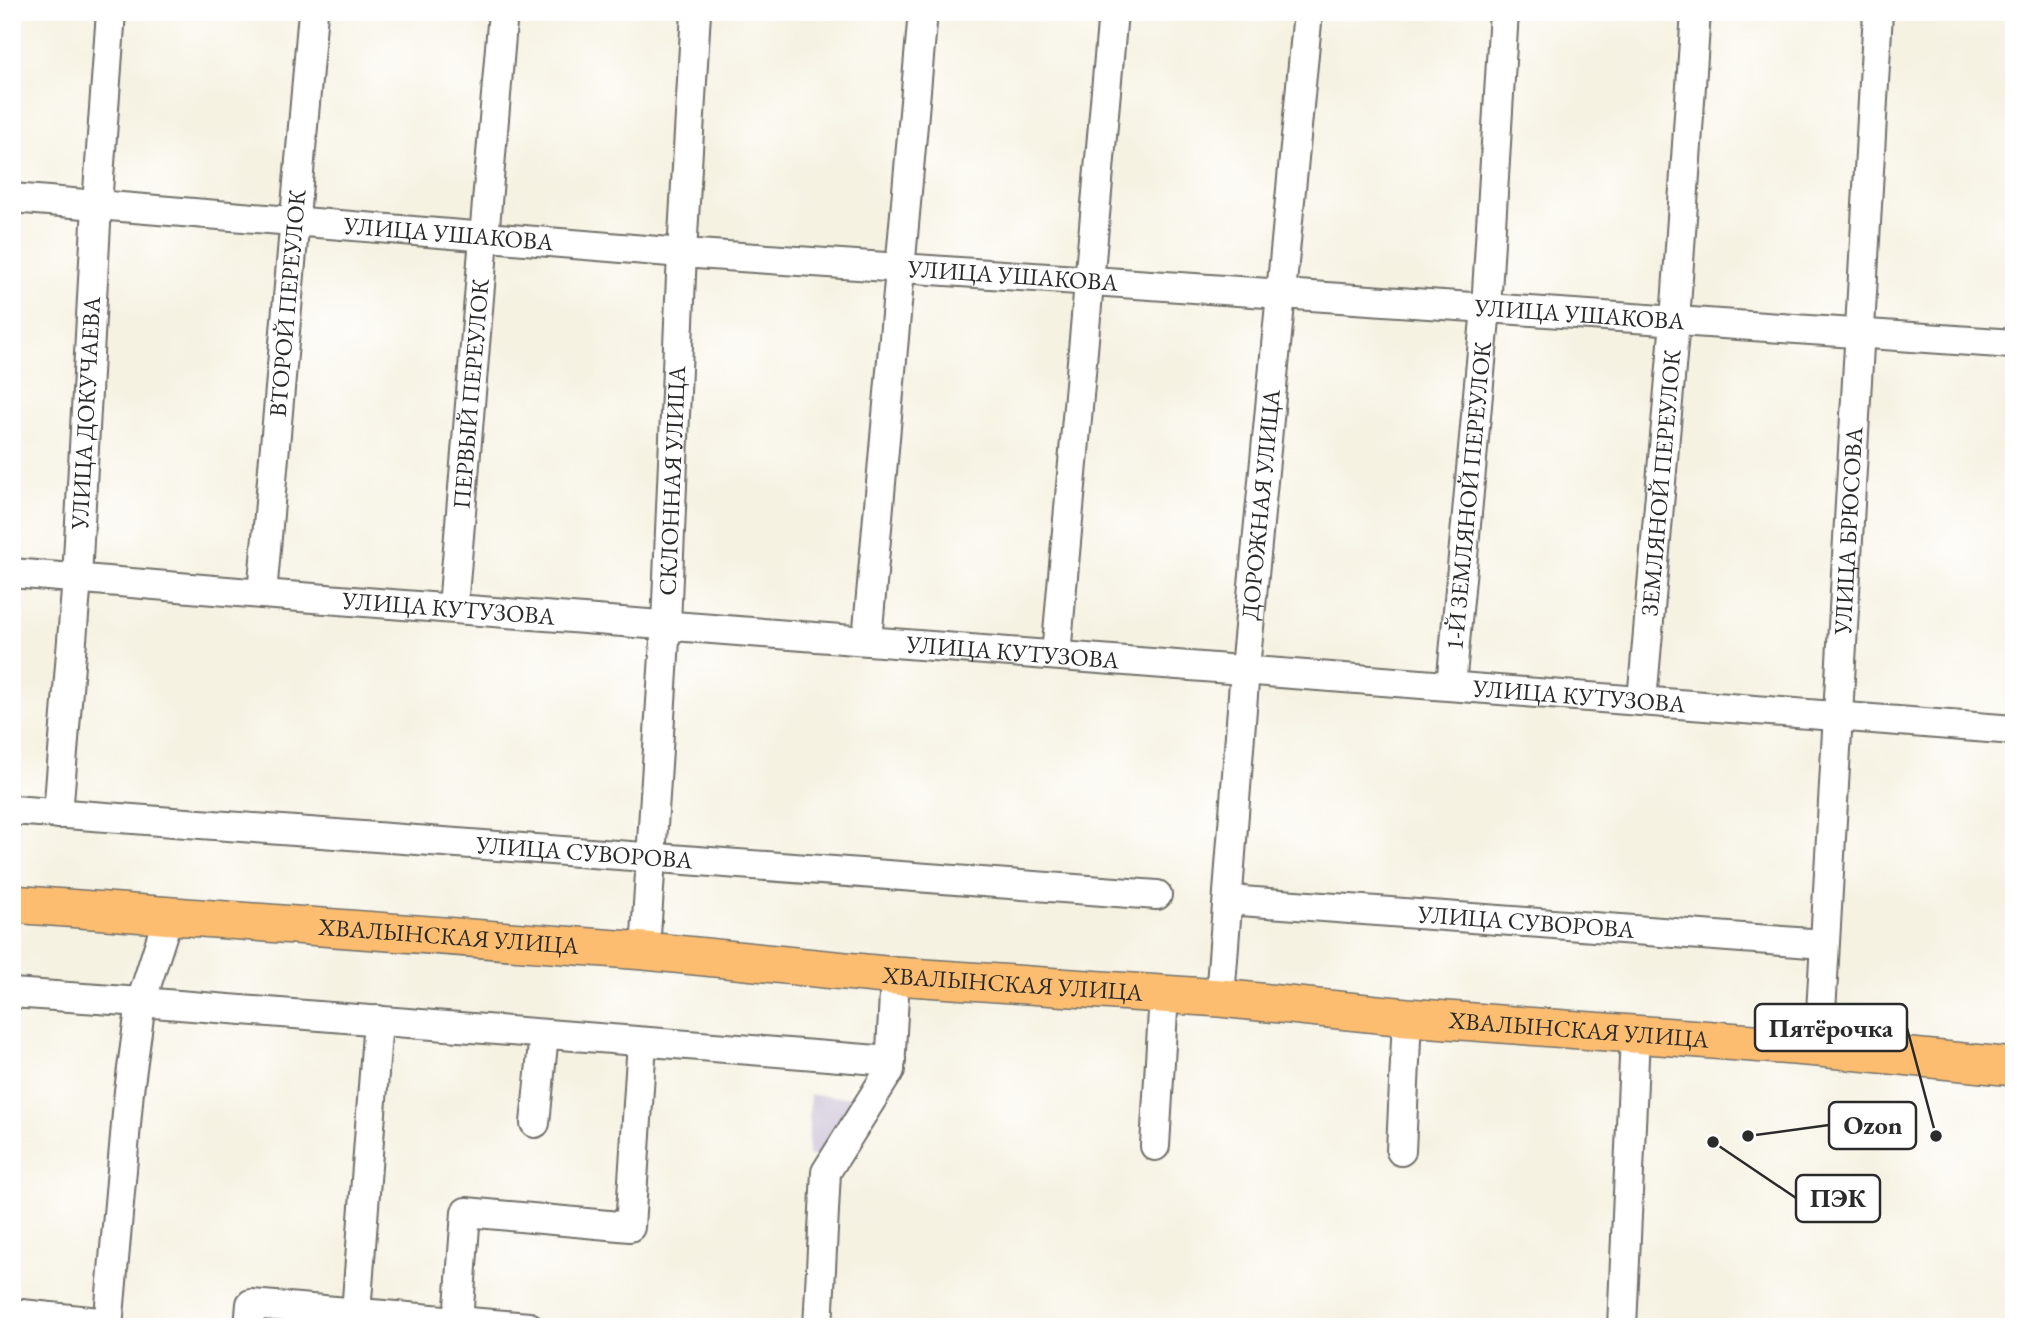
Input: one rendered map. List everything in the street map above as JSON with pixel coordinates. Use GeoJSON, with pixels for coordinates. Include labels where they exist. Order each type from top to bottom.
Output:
{"type":"FeatureCollection","features":[{"type":"Feature","properties":{"kind":"main road","name":"ХВАЛЫНСКАЯ УЛИЦА"},"geometry":{"type":"LineString","coordinates":[[12,904],[645,951],[895,975],[1220,998],[1406,1017],[1819,1048],[2014,1067]]}},
{"type":"Feature","properties":{"kind":"street","name":"УЛИЦА ДОКУЧАЕВА"},"geometry":{"type":"LineString","coordinates":[[58,814],[77,578],[97,205],[111,12]]}},
{"type":"Feature","properties":{"kind":"street","name":"ВТОРОЙ ПЕРЕУЛОК"},"geometry":{"type":"LineString","coordinates":[[262,594],[313,12]]}},
{"type":"Feature","properties":{"kind":"street","name":"ПЕРВЫЙ ПЕРЕУЛОК"},"geometry":{"type":"LineString","coordinates":[[453,607],[503,12]]}},
{"type":"Feature","properties":{"kind":"street","name":"СКЛОННАЯ УЛИЦА"},"geometry":{"type":"LineString","coordinates":[[645,951],[666,624],[682,253],[696,12]]}},
{"type":"Feature","properties":{"kind":"street"},"geometry":{"type":"LineString","coordinates":[[867,640],[923,12]]}},
{"type":"Feature","properties":{"kind":"street"},"geometry":{"type":"LineString","coordinates":[[1056,655],[1113,12]]}},
{"type":"Feature","properties":{"kind":"street","name":"ДОРОЖНАЯ УЛИЦА"},"geometry":{"type":"LineString","coordinates":[[1220,998],[1245,669],[1308,12]]}},
{"type":"Feature","properties":{"kind":"street","name":"1-Й ЗЕМЛЯНОЙ ПЕРЕУЛОК"},"geometry":{"type":"LineString","coordinates":[[1451,686],[1486,308],[1504,12]]}},
{"type":"Feature","properties":{"kind":"street","name":"ЗЕМЛЯНОЙ ПЕРЕУЛОК"},"geometry":{"type":"LineString","coordinates":[[1642,701],[1675,321],[1696,12]]}},
{"type":"Feature","properties":{"kind":"street","name":"УЛИЦА БРЮСОВА"},"geometry":{"type":"LineString","coordinates":[[1819,1048],[1878,12]]}},
{"type":"Feature","properties":{"kind":"street","name":"УЛИЦА УШАКОВА"},"geometry":{"type":"LineString","coordinates":[[12,198],[682,253],[2014,344]]}},
{"type":"Feature","properties":{"kind":"street","name":"УЛИЦА КУТУЗОВА"},"geometry":{"type":"LineString","coordinates":[[12,573],[2014,730]]}},
{"type":"Feature","properties":{"kind":"street","name":"УЛИЦА СУВОРОВА"},"geometry":{"type":"LineString","coordinates":[[12,810],[1157,895]]}},
{"type":"Feature","properties":{"kind":"street","name":"УЛИЦА СУВОРОВА"},"geometry":{"type":"LineString","coordinates":[[1228,900],[1824,944]]}},
{"type":"Feature","properties":{"kind":"street"},"geometry":{"type":"LineString","coordinates":[[12,1313],[109,1325],[129,1091],[141,1002],[168,916]]}},
{"type":"Feature","properties":{"kind":"street"},"geometry":{"type":"LineString","coordinates":[[818,1327],[826,1172],[890,1070],[895,975]]}},
{"type":"Feature","properties":{"kind":"street"},"geometry":{"type":"LineString","coordinates":[[12,993],[891,1061]]}},
{"type":"Feature","properties":{"kind":"street"},"geometry":{"type":"LineString","coordinates":[[1154,1146],[1164,994]]}},
{"type":"Feature","properties":{"kind":"street"},"geometry":{"type":"LineString","coordinates":[[1402,1151],[1406,1017]]}},
{"type":"Feature","properties":{"kind":"street"},"geometry":{"type":"LineString","coordinates":[[356,1313],[378,1020]]}},
{"type":"Feature","properties":{"kind":"street"},"geometry":{"type":"LineString","coordinates":[[535,1124],[544,1034]]}},
{"type":"Feature","properties":{"kind":"street"},"geometry":{"type":"LineString","coordinates":[[1622,1327],[1636,1036]]}},
{"type":"Feature","properties":{"kind":"street"},"geometry":{"type":"LineString","coordinates":[[458,1321],[466,1212],[630,1227],[642,1042]]}},
{"type":"Feature","properties":{"kind":"street"},"geometry":{"type":"LineString","coordinates":[[250,1315],[356,1313],[529,1327]]}},
{"type":"Feature","properties":{"kind":"shaded area"},"geometry":{"type":"Polygon","coordinates":[[[810,1095],[866,1098],[827,1157],[808,1156],[810,1095]]]}},
{"type":"Feature","properties":{"kind":"place","name":"Ozon"},"geometry":{"type":"Point","coordinates":[1748,1136]}},
{"type":"Feature","properties":{"kind":"place","name":"Пятёрочка"},"geometry":{"type":"Point","coordinates":[1936,1136]}},
{"type":"Feature","properties":{"kind":"place","name":"ПЭК"},"geometry":{"type":"Point","coordinates":[1713,1142]}}]}
